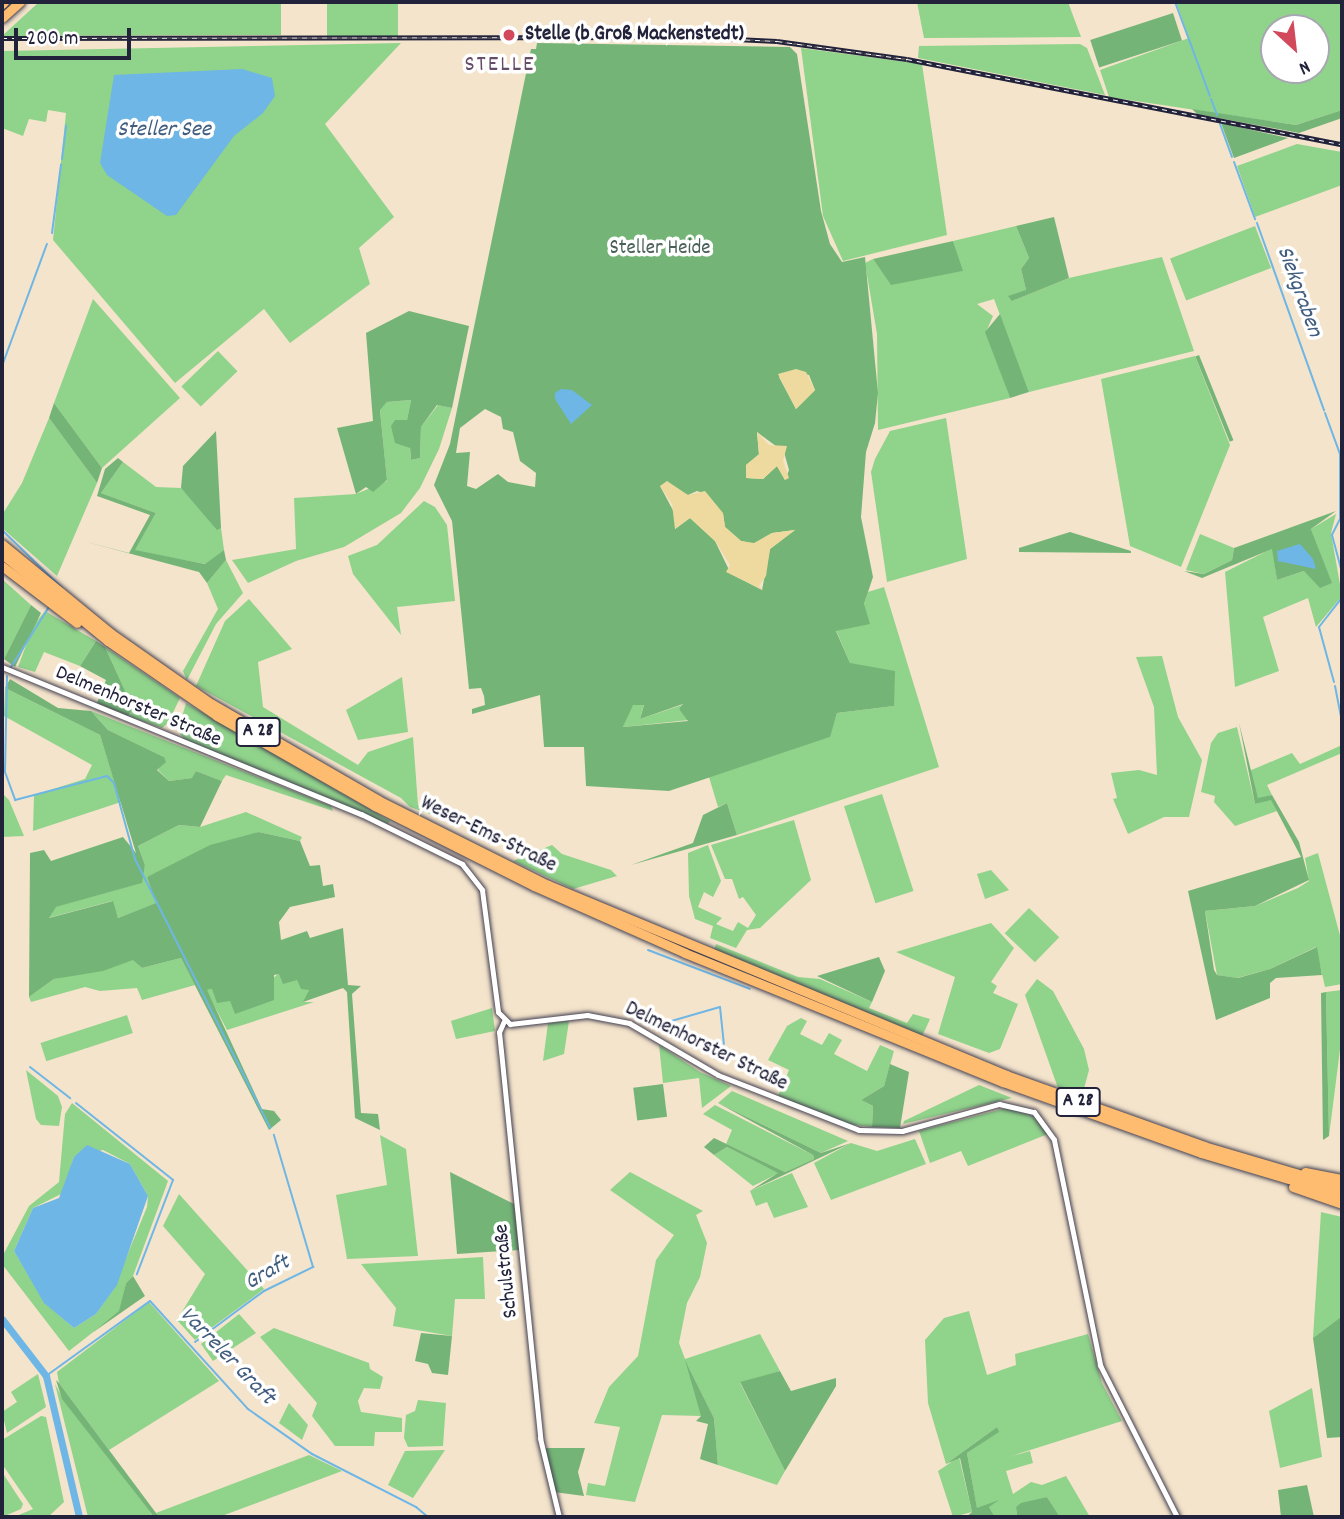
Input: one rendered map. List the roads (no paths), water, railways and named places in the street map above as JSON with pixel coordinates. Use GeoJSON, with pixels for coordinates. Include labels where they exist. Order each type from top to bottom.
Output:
{"type":"FeatureCollection","features":[{"type":"Feature","properties":{"kind":"highway"},"geometry":{"type":"LineString","coordinates":[[2,18],[20,2]]}},
{"type":"Feature","properties":{"kind":"highway","name":"Weser-Ems-Straße"},"geometry":{"type":"LineString","coordinates":[[2,544],[54,598],[268,738],[389,806],[564,892],[1005,1079]]}},
{"type":"Feature","properties":{"kind":"highway","name":"Weser-Ems-Straße"},"geometry":{"type":"LineString","coordinates":[[2,554],[108,640],[253,738],[471,856],[685,953],[1005,1079]]}},
{"type":"Feature","properties":{"kind":"highway"},"geometry":{"type":"LineString","coordinates":[[2,566],[54,598]]}},
{"type":"Feature","properties":{"kind":"highway"},"geometry":{"type":"LineString","coordinates":[[564,892],[579,892]]}},
{"type":"Feature","properties":{"kind":"highway"},"geometry":{"type":"LineString","coordinates":[[685,935],[697,950]]}},
{"type":"Feature","properties":{"kind":"highway","name":"A 28"},"geometry":{"type":"LineString","coordinates":[[1005,1079],[1342,1195]]}},
{"type":"Feature","properties":{"kind":"highway"},"geometry":{"type":"LineString","coordinates":[[1272,1172],[1342,1179]]}},
{"type":"Feature","properties":{"kind":"highway"},"geometry":{"type":"LineString","coordinates":[[1272,1172],[1342,1204]]}},
{"type":"Feature","properties":{"kind":"highway","name":"A 28"},"geometry":{"type":"LineString","coordinates":[[1272,1172],[1342,1187]]}},
{"type":"Feature","properties":{"kind":"street","name":"Delmenhorster Straße"},"geometry":{"type":"LineString","coordinates":[[2,667],[361,814],[463,864],[482,890],[496,1004],[504,1021],[518,1025],[587,1015],[629,1023],[718,1075],[859,1130],[902,1131],[1006,1103],[1034,1112],[1054,1140],[1100,1365],[1177,1517]]}},
{"type":"Feature","properties":{"kind":"street","name":"Schulstraße"},"geometry":{"type":"LineString","coordinates":[[504,1021],[501,1051],[540,1438],[559,1517]]}},
{"type":"Feature","properties":{"kind":"water","name":"Steller See"},"geometry":{"type":"Polygon","coordinates":[[[242,69],[272,78],[275,96],[263,113],[234,136],[176,215],[167,216],[107,175],[100,163],[114,75],[242,69]]]}},
{"type":"Feature","properties":{"kind":"water"},"geometry":{"type":"Polygon","coordinates":[[[561,389],[572,390],[592,405],[571,424],[555,399],[555,393],[561,389]]]}},
{"type":"Feature","properties":{"kind":"water"},"geometry":{"type":"Polygon","coordinates":[[[1300,544],[1313,559],[1316,569],[1278,561],[1277,551],[1300,544]]]}},
{"type":"Feature","properties":{"kind":"water"},"geometry":{"type":"Polygon","coordinates":[[[87,1145],[130,1164],[148,1196],[117,1285],[96,1314],[74,1328],[44,1303],[14,1251],[33,1208],[59,1198],[74,1157],[87,1145]]]}},
{"type":"Feature","properties":{"kind":"waterway","name":"Siekgraben"},"geometry":{"type":"LineString","coordinates":[[1175,2],[1210,96]]}},
{"type":"Feature","properties":{"kind":"waterway","name":"Siekgraben"},"geometry":{"type":"LineString","coordinates":[[1211,99],[1217,115]]}},
{"type":"Feature","properties":{"kind":"waterway","name":"Siekgraben"},"geometry":{"type":"LineString","coordinates":[[1220,124],[1232,157]]}},
{"type":"Feature","properties":{"kind":"waterway"},"geometry":{"type":"LineString","coordinates":[[62,159],[66,125]]}},
{"type":"Feature","properties":{"kind":"waterway","name":"Siekgraben"},"geometry":{"type":"LineString","coordinates":[[1234,162],[1255,219]]}},
{"type":"Feature","properties":{"kind":"waterway"},"geometry":{"type":"LineString","coordinates":[[52,233],[61,165]]}},
{"type":"Feature","properties":{"kind":"waterway","name":"Siekgraben"},"geometry":{"type":"LineString","coordinates":[[1257,223],[1324,410]]}},
{"type":"Feature","properties":{"kind":"waterway"},"geometry":{"type":"LineString","coordinates":[[2,366],[47,244]]}},
{"type":"Feature","properties":{"kind":"waterway","name":"Siekgraben"},"geometry":{"type":"LineString","coordinates":[[1325,413],[1340,454],[1340,519],[1332,535],[1342,573]]}},
{"type":"Feature","properties":{"kind":"waterway"},"geometry":{"type":"LineString","coordinates":[[2,530],[62,588]]}},
{"type":"Feature","properties":{"kind":"waterway","name":"Siekgraben"},"geometry":{"type":"LineString","coordinates":[[1334,682],[1319,627],[1342,598]]}},
{"type":"Feature","properties":{"kind":"waterway"},"geometry":{"type":"LineString","coordinates":[[11,667],[49,607]]}},
{"type":"Feature","properties":{"kind":"waterway"},"geometry":{"type":"LineString","coordinates":[[7,676],[5,772],[15,800],[107,776],[114,783],[135,859],[270,1128]]}},
{"type":"Feature","properties":{"kind":"waterway","name":"Siekgraben"},"geometry":{"type":"LineString","coordinates":[[1335,686],[1342,721]]}},
{"type":"Feature","properties":{"kind":"waterway"},"geometry":{"type":"LineString","coordinates":[[648,950],[750,989]]}},
{"type":"Feature","properties":{"kind":"waterway"},"geometry":{"type":"LineString","coordinates":[[668,1022],[720,1007],[724,1044]]}},
{"type":"Feature","properties":{"kind":"waterway"},"geometry":{"type":"LineString","coordinates":[[30,1067],[70,1098]]}},
{"type":"Feature","properties":{"kind":"waterway"},"geometry":{"type":"LineString","coordinates":[[76,1103],[173,1180],[137,1274]]}},
{"type":"Feature","properties":{"kind":"waterway","name":"Graft"},"geometry":{"type":"LineString","coordinates":[[195,1342],[264,1291],[313,1267],[274,1135]]}},
{"type":"Feature","properties":{"kind":"waterway","name":"Varreler Graft"},"geometry":{"type":"LineString","coordinates":[[46,1376],[150,1301],[248,1409],[312,1454],[416,1507],[428,1517]]}},
{"type":"Feature","properties":{"kind":"waterway"},"geometry":{"type":"LineString","coordinates":[[2,1319],[46,1376],[79,1517]]}},
{"type":"Feature","properties":{"kind":"railway"},"geometry":{"type":"LineString","coordinates":[[2,38],[695,37],[777,41],[907,59],[1342,144]]}},
{"type":"Feature","properties":{"kind":"place","name":"Stelle (b Groß Mackenstedt)"},"geometry":{"type":"Point","coordinates":[509,35]}},
{"type":"Feature","properties":{"kind":"district","name":"STELLE"},"geometry":{"type":"Point","coordinates":[500,66]}},
{"type":"Feature","properties":{"kind":"park label","name":"Steller Heide"},"geometry":{"type":"Point","coordinates":[660,249]}}]}
